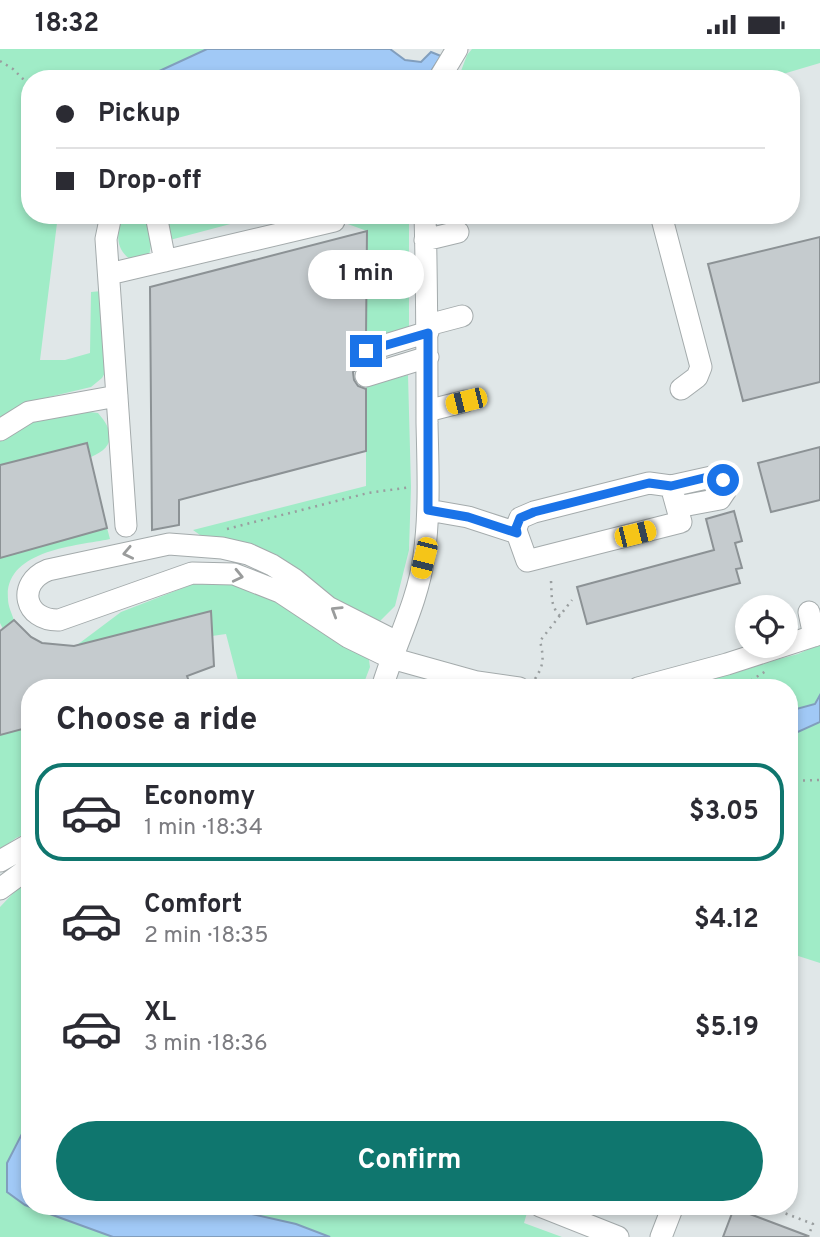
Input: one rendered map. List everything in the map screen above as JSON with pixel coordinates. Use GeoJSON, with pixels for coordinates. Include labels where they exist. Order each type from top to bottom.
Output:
{"type":"FeatureCollection","features":[{"type":"Feature","properties":{"kind":"lane"},"geometry":{"type":"LineString","coordinates":[[444,70],[457,49]]}},
{"type":"Feature","properties":{"kind":"lane"},"geometry":{"type":"LineString","coordinates":[[109,224],[106,239],[126,526]]}},
{"type":"Feature","properties":{"kind":"lane"},"geometry":{"type":"LineString","coordinates":[[158,224],[165,261]]}},
{"type":"Feature","properties":{"kind":"lane"},"geometry":{"type":"LineString","coordinates":[[108,274],[321,224]]}},
{"type":"Feature","properties":{"kind":"lane"},"geometry":{"type":"LineString","coordinates":[[385,679],[412,606],[424,558],[428,510],[425,224]]}},
{"type":"Feature","properties":{"kind":"lane"},"geometry":{"type":"LineString","coordinates":[[662,224],[664,264],[701,367],[697,377],[681,389]]}},
{"type":"Feature","properties":{"kind":"lane"},"geometry":{"type":"LineString","coordinates":[[425,240],[458,232]]}},
{"type":"Feature","properties":{"kind":"lane"},"geometry":{"type":"LineString","coordinates":[[366,351],[462,316]]}},
{"type":"Feature","properties":{"kind":"lane"},"geometry":{"type":"LineString","coordinates":[[366,376],[428,357]]}},
{"type":"Feature","properties":{"kind":"lane"},"geometry":{"type":"LineString","coordinates":[[0,430],[29,412],[117,396]]}},
{"type":"Feature","properties":{"kind":"lane"},"geometry":{"type":"LineString","coordinates":[[427,411],[466,401]]}},
{"type":"Feature","properties":{"kind":"lane"},"geometry":{"type":"LineString","coordinates":[[671,486],[681,522],[527,561],[517,533],[520,518],[534,512],[649,483],[671,486],[716,475],[723,480],[726,490],[720,499],[677,507]]}},
{"type":"Feature","properties":{"kind":"lane"},"geometry":{"type":"LineString","coordinates":[[428,510],[468,517],[517,533]]}},
{"type":"Feature","properties":{"kind":"lane"},"geometry":{"type":"LineString","coordinates":[[394,650],[328,607],[272,565],[248,554],[222,548],[169,544],[48,569],[33,579],[28,592],[29,601],[38,616],[59,620],[192,573],[234,574],[280,592],[348,637],[394,650],[469,679]]}},
{"type":"Feature","properties":{"kind":"lane"},"geometry":{"type":"LineString","coordinates":[[188,546],[192,573]]}},
{"type":"Feature","properties":{"kind":"lane"},"geometry":{"type":"LineString","coordinates":[[671,679],[817,635],[809,612]]}},
{"type":"Feature","properties":{"kind":"lane"},"geometry":{"type":"LineString","coordinates":[[377,679],[394,650]]}},
{"type":"Feature","properties":{"kind":"lane"},"geometry":{"type":"LineString","coordinates":[[0,861],[21,852]]}},
{"type":"Feature","properties":{"kind":"lane"},"geometry":{"type":"LineString","coordinates":[[0,889],[21,874]]}},
{"type":"Feature","properties":{"kind":"lane"},"geometry":{"type":"LineString","coordinates":[[563,1215],[618,1237]]}},
{"type":"Feature","properties":{"kind":"lane"},"geometry":{"type":"LineString","coordinates":[[661,1237],[670,1215]]}},
{"type":"Feature","properties":{"kind":"path"},"geometry":{"type":"LineString","coordinates":[[0,61],[21,77]]}},
{"type":"Feature","properties":{"kind":"path"},"geometry":{"type":"LineString","coordinates":[[220,531],[368,493],[411,487]]}},
{"type":"Feature","properties":{"kind":"path"},"geometry":{"type":"LineString","coordinates":[[551,581],[554,610],[560,616]]}},
{"type":"Feature","properties":{"kind":"path"},"geometry":{"type":"LineString","coordinates":[[535,679],[543,665],[544,654],[540,641],[572,600]]}},
{"type":"Feature","properties":{"kind":"path"},"geometry":{"type":"LineString","coordinates":[[798,781],[820,780]]}},
{"type":"Feature","properties":{"kind":"path"},"geometry":{"type":"LineString","coordinates":[[790,1215],[813,1224],[808,1237]]}},
{"type":"Feature","properties":{"kind":"green space"},"geometry":{"type":"Polygon","coordinates":[[[0,49],[207,49],[162,70],[21,70],[21,224],[57,224],[40,360],[65,360],[90,353],[91,292],[102,291],[110,364],[102,378],[91,387],[28,402],[0,422],[0,49]]]}},
{"type":"Feature","properties":{"kind":"green space"},"geometry":{"type":"Polygon","coordinates":[[[472,49],[820,49],[820,63],[796,70],[461,70],[472,49]]]}},
{"type":"Feature","properties":{"kind":"green space"},"geometry":{"type":"Polygon","coordinates":[[[120,224],[231,224],[151,245],[149,256],[135,262],[128,258],[121,248],[120,224]]]}},
{"type":"Feature","properties":{"kind":"green space"},"geometry":{"type":"Polygon","coordinates":[[[348,224],[409,224],[409,328],[366,339],[367,231],[348,224]]]}},
{"type":"Feature","properties":{"kind":"green space"},"geometry":{"type":"Polygon","coordinates":[[[408,375],[411,487],[409,550],[395,606],[380,621],[368,623],[207,540],[193,530],[366,486],[366,386],[408,375]]]}},
{"type":"Feature","properties":{"kind":"green space"},"geometry":{"type":"Polygon","coordinates":[[[82,411],[98,413],[107,426],[110,438],[99,453],[91,457],[87,443],[0,465],[0,438],[18,424],[82,411]]]}},
{"type":"Feature","properties":{"kind":"green space"},"geometry":{"type":"Polygon","coordinates":[[[107,528],[110,539],[45,553],[17,570],[10,583],[8,599],[14,620],[3,629],[0,623],[0,558],[107,528]]]}},
{"type":"Feature","properties":{"kind":"green space"},"geometry":{"type":"Polygon","coordinates":[[[206,579],[260,587],[368,653],[370,667],[365,679],[238,679],[226,634],[212,636],[211,611],[77,645],[121,612],[206,579]]]}},
{"type":"Feature","properties":{"kind":"green space"},"geometry":{"type":"Polygon","coordinates":[[[820,644],[820,963],[798,956],[798,679],[704,679],[783,658],[798,658],[798,654],[820,644]]]}},
{"type":"Feature","properties":{"kind":"green space"},"geometry":{"type":"Polygon","coordinates":[[[21,729],[21,836],[0,850],[0,735],[21,729]]]}},
{"type":"Feature","properties":{"kind":"green space"},"geometry":{"type":"Polygon","coordinates":[[[21,886],[21,1215],[526,1215],[524,1223],[562,1237],[0,1237],[0,907],[21,886]]]}},
{"type":"Feature","properties":{"kind":"water"},"geometry":{"type":"Polygon","coordinates":[[[207,49],[390,49],[405,60],[421,62],[431,52],[441,56],[432,70],[162,70],[207,49]]]}},
{"type":"Feature","properties":{"kind":"water"},"geometry":{"type":"Polygon","coordinates":[[[820,695],[820,722],[798,732],[798,709],[815,704],[820,695]]]}},
{"type":"Feature","properties":{"kind":"water"},"geometry":{"type":"Polygon","coordinates":[[[21,1136],[21,1202],[7,1192],[7,1163],[21,1136]]]}},
{"type":"Feature","properties":{"kind":"water"},"geometry":{"type":"Polygon","coordinates":[[[52,1215],[256,1215],[296,1224],[330,1237],[113,1237],[52,1215]]]}},
{"type":"Feature","properties":{"kind":"building"},"geometry":{"type":"Polygon","coordinates":[[[367,231],[366,337],[357,342],[353,349],[354,355],[362,363],[353,372],[354,380],[358,386],[366,389],[366,451],[179,500],[179,525],[152,530],[150,287],[367,231]]]}},
{"type":"Feature","properties":{"kind":"building"},"geometry":{"type":"Polygon","coordinates":[[[820,237],[820,382],[743,401],[708,264],[820,237]]]}},
{"type":"Feature","properties":{"kind":"building"},"geometry":{"type":"Polygon","coordinates":[[[87,443],[107,528],[0,558],[0,465],[87,443]]]}},
{"type":"Feature","properties":{"kind":"building"},"geometry":{"type":"Polygon","coordinates":[[[820,447],[820,500],[771,512],[758,463],[820,447]]]}},
{"type":"Feature","properties":{"kind":"building"},"geometry":{"type":"Polygon","coordinates":[[[734,511],[742,541],[735,543],[742,568],[736,569],[740,583],[587,624],[577,587],[714,550],[706,519],[734,511]]]}},
{"type":"Feature","properties":{"kind":"building"},"geometry":{"type":"Polygon","coordinates":[[[211,611],[214,666],[187,676],[188,679],[21,679],[21,729],[0,735],[0,631],[14,620],[31,637],[42,643],[74,646],[211,611]]]}},
{"type":"Feature","properties":{"kind":"building"},"geometry":{"type":"Polygon","coordinates":[[[731,1215],[752,1215],[808,1236],[807,1237],[723,1237],[731,1215]]]}},
{"type":"Feature","properties":{"kind":"route"},"geometry":{"type":"LineString","coordinates":[[366,351],[428,333],[428,510],[468,517],[517,533],[520,518],[534,512],[649,483],[671,486],[716,475],[723,480]]}}]}
